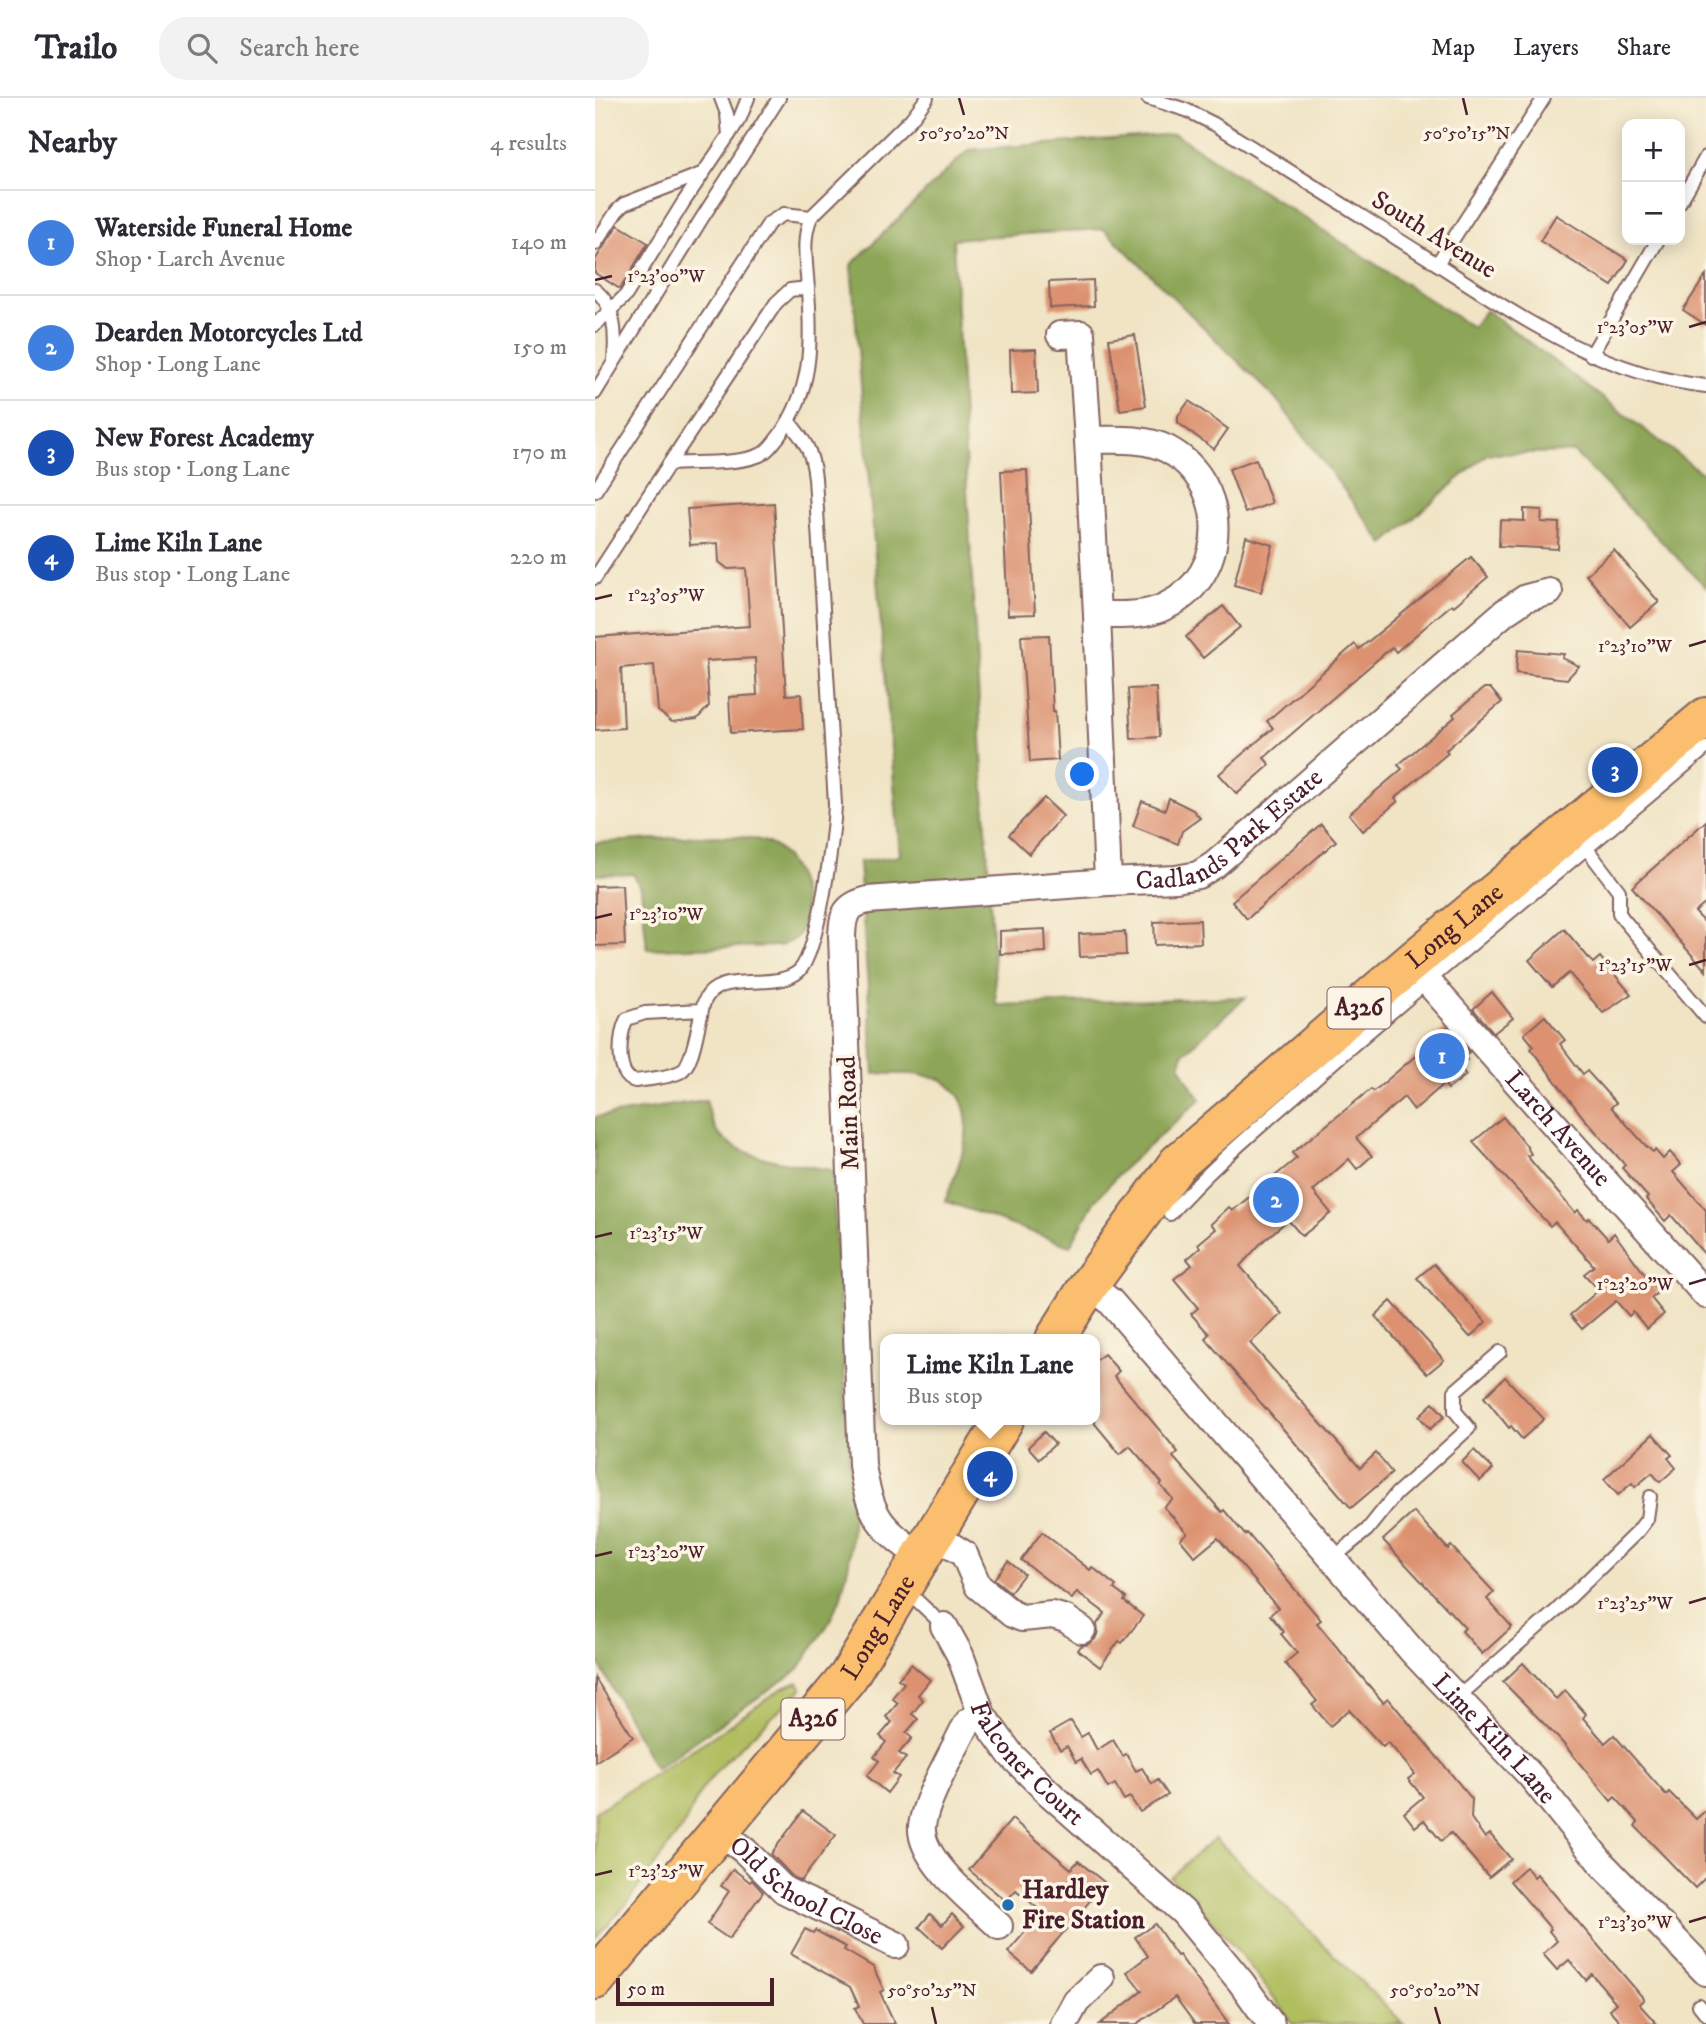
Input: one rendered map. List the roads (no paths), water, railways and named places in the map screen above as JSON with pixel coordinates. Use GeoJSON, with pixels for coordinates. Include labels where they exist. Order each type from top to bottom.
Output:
{"type":"FeatureCollection","features":[{"type":"Feature","properties":{"kind":"main road","name":"Long Lane"},"geometry":{"type":"LineString","coordinates":[[1058,1334],[1089,1285],[1178,1163],[1421,970],[1706,717]]}},
{"type":"Feature","properties":{"kind":"main road","name":"Long Lane"},"geometry":{"type":"LineString","coordinates":[[595,1980],[848,1677],[1001,1425]]}},
{"type":"Feature","properties":{"kind":"street","name":"Cadlands Park Estate"},"geometry":{"type":"LineString","coordinates":[[1080,334],[1097,615],[1108,881],[1176,880],[1207,870],[1505,612],[1526,598],[1549,592]]}},
{"type":"Feature","properties":{"kind":"street"},"geometry":{"type":"LineString","coordinates":[[1087,440],[1141,441],[1167,449],[1181,458],[1202,481],[1214,509],[1216,524],[1213,552],[1206,568],[1184,595],[1170,605],[1145,613],[1097,615]]}},
{"type":"Feature","properties":{"kind":"street","name":"Main Road"},"geometry":{"type":"LineString","coordinates":[[921,1560],[891,1536],[881,1523],[869,1499],[862,1465],[842,936],[845,914],[849,907],[868,900],[1108,881]]}},
{"type":"Feature","properties":{"kind":"street","name":"Larch Avenue"},"geometry":{"type":"LineString","coordinates":[[1421,970],[1706,1295]]}},
{"type":"Feature","properties":{"kind":"street","name":"Lime Kiln Lane"},"geometry":{"type":"LineString","coordinates":[[1089,1285],[1110,1301],[1331,1559],[1531,1776],[1603,1865],[1706,1972]]}},
{"type":"Feature","properties":{"kind":"street"},"geometry":{"type":"LineString","coordinates":[[921,1560],[964,1554],[978,1586],[1012,1614],[1022,1618],[1052,1615],[1066,1619],[1082,1630]]}},
{"type":"Feature","properties":{"kind":"street","name":"Falconer Court"},"geometry":{"type":"LineString","coordinates":[[944,1626],[955,1644],[982,1715],[1011,1755],[1183,1912],[1241,1982],[1271,2024]]}},
{"type":"Feature","properties":{"kind":"street"},"geometry":{"type":"LineString","coordinates":[[982,1715],[969,1721],[963,1731],[924,1817],[922,1835],[940,1868],[999,1926]]}},
{"type":"Feature","properties":{"kind":"street","name":"Old School Close"},"geometry":{"type":"LineString","coordinates":[[719,1831],[745,1851],[784,1890],[896,1945]]}},
{"type":"Feature","properties":{"kind":"street"},"geometry":{"type":"LineString","coordinates":[[1064,2024],[1076,2002],[1101,1978]]}},
{"type":"Feature","properties":{"kind":"lane"},"geometry":{"type":"LineString","coordinates":[[721,98],[727,114],[729,135]]}},
{"type":"Feature","properties":{"kind":"lane"},"geometry":{"type":"LineString","coordinates":[[595,326],[626,295],[740,118],[748,98]]}},
{"type":"Feature","properties":{"kind":"lane"},"geometry":{"type":"LineString","coordinates":[[595,393],[779,98]]}},
{"type":"Feature","properties":{"kind":"lane"},"geometry":{"type":"LineString","coordinates":[[669,464],[738,460],[760,455],[767,451],[789,422],[799,400],[811,352],[805,236],[811,217],[911,119],[927,98]]}},
{"type":"Feature","properties":{"kind":"lane","name":"South Avenue"},"geometry":{"type":"LineString","coordinates":[[1148,98],[1167,101],[1214,124],[1517,314],[1591,355],[1651,377],[1706,386]]}},
{"type":"Feature","properties":{"kind":"lane"},"geometry":{"type":"LineString","coordinates":[[1437,264],[1544,98]]}},
{"type":"Feature","properties":{"kind":"lane"},"geometry":{"type":"LineString","coordinates":[[1685,194],[1705,163]]}},
{"type":"Feature","properties":{"kind":"lane"},"geometry":{"type":"LineString","coordinates":[[595,244],[624,204],[703,173]]}},
{"type":"Feature","properties":{"kind":"lane"},"geometry":{"type":"LineString","coordinates":[[595,491],[769,223],[784,214],[811,217]]}},
{"type":"Feature","properties":{"kind":"lane"},"geometry":{"type":"LineString","coordinates":[[1591,355],[1655,245]]}},
{"type":"Feature","properties":{"kind":"lane"},"geometry":{"type":"LineString","coordinates":[[595,578],[776,303],[790,290],[808,288]]}},
{"type":"Feature","properties":{"kind":"lane"},"geometry":{"type":"LineString","coordinates":[[595,290],[606,300],[610,310],[615,346],[614,365]]}},
{"type":"Feature","properties":{"kind":"lane"},"geometry":{"type":"LineString","coordinates":[[702,1010],[645,1013],[627,1019],[623,1026],[621,1045],[624,1074],[629,1080],[681,1072],[688,1065],[707,995],[715,989],[725,985],[792,976],[804,965],[813,944],[832,837],[835,804],[815,478],[809,449],[789,422]]}},
{"type":"Feature","properties":{"kind":"lane"},"geometry":{"type":"LineString","coordinates":[[1170,1214],[1204,1177],[1421,970],[1587,849],[1706,748]]}},
{"type":"Feature","properties":{"kind":"lane"},"geometry":{"type":"LineString","coordinates":[[1587,849],[1619,891],[1619,913],[1623,919],[1706,1017]]}},
{"type":"Feature","properties":{"kind":"lane"},"geometry":{"type":"LineString","coordinates":[[1331,1559],[1367,1530],[1396,1494],[1469,1428],[1455,1411],[1455,1391],[1500,1352]]}},
{"type":"Feature","properties":{"kind":"lane"},"geometry":{"type":"LineString","coordinates":[[1457,1698],[1556,1611],[1638,1531],[1647,1519],[1650,1497]]}},
{"type":"Feature","properties":{"kind":"lane","name":"Falconer Court"},"geometry":{"type":"LineString","coordinates":[[921,1560],[944,1626]]}},
{"type":"Feature","properties":{"kind":"place","name":"New Forest Academy"},"geometry":{"type":"Point","coordinates":[1615,770]}},
{"type":"Feature","properties":{"kind":"place","name":"Waterside Funeral Home"},"geometry":{"type":"Point","coordinates":[1442,1056]}},
{"type":"Feature","properties":{"kind":"place","name":"Dearden Motorcycles Ltd"},"geometry":{"type":"Point","coordinates":[1276,1200]}},
{"type":"Feature","properties":{"kind":"place","name":"Lime Kiln Lane"},"geometry":{"type":"Point","coordinates":[990,1474]}},
{"type":"Feature","properties":{"kind":"place","name":"Hardley Fire Station"},"geometry":{"type":"Point","coordinates":[1008,1905]}}]}
